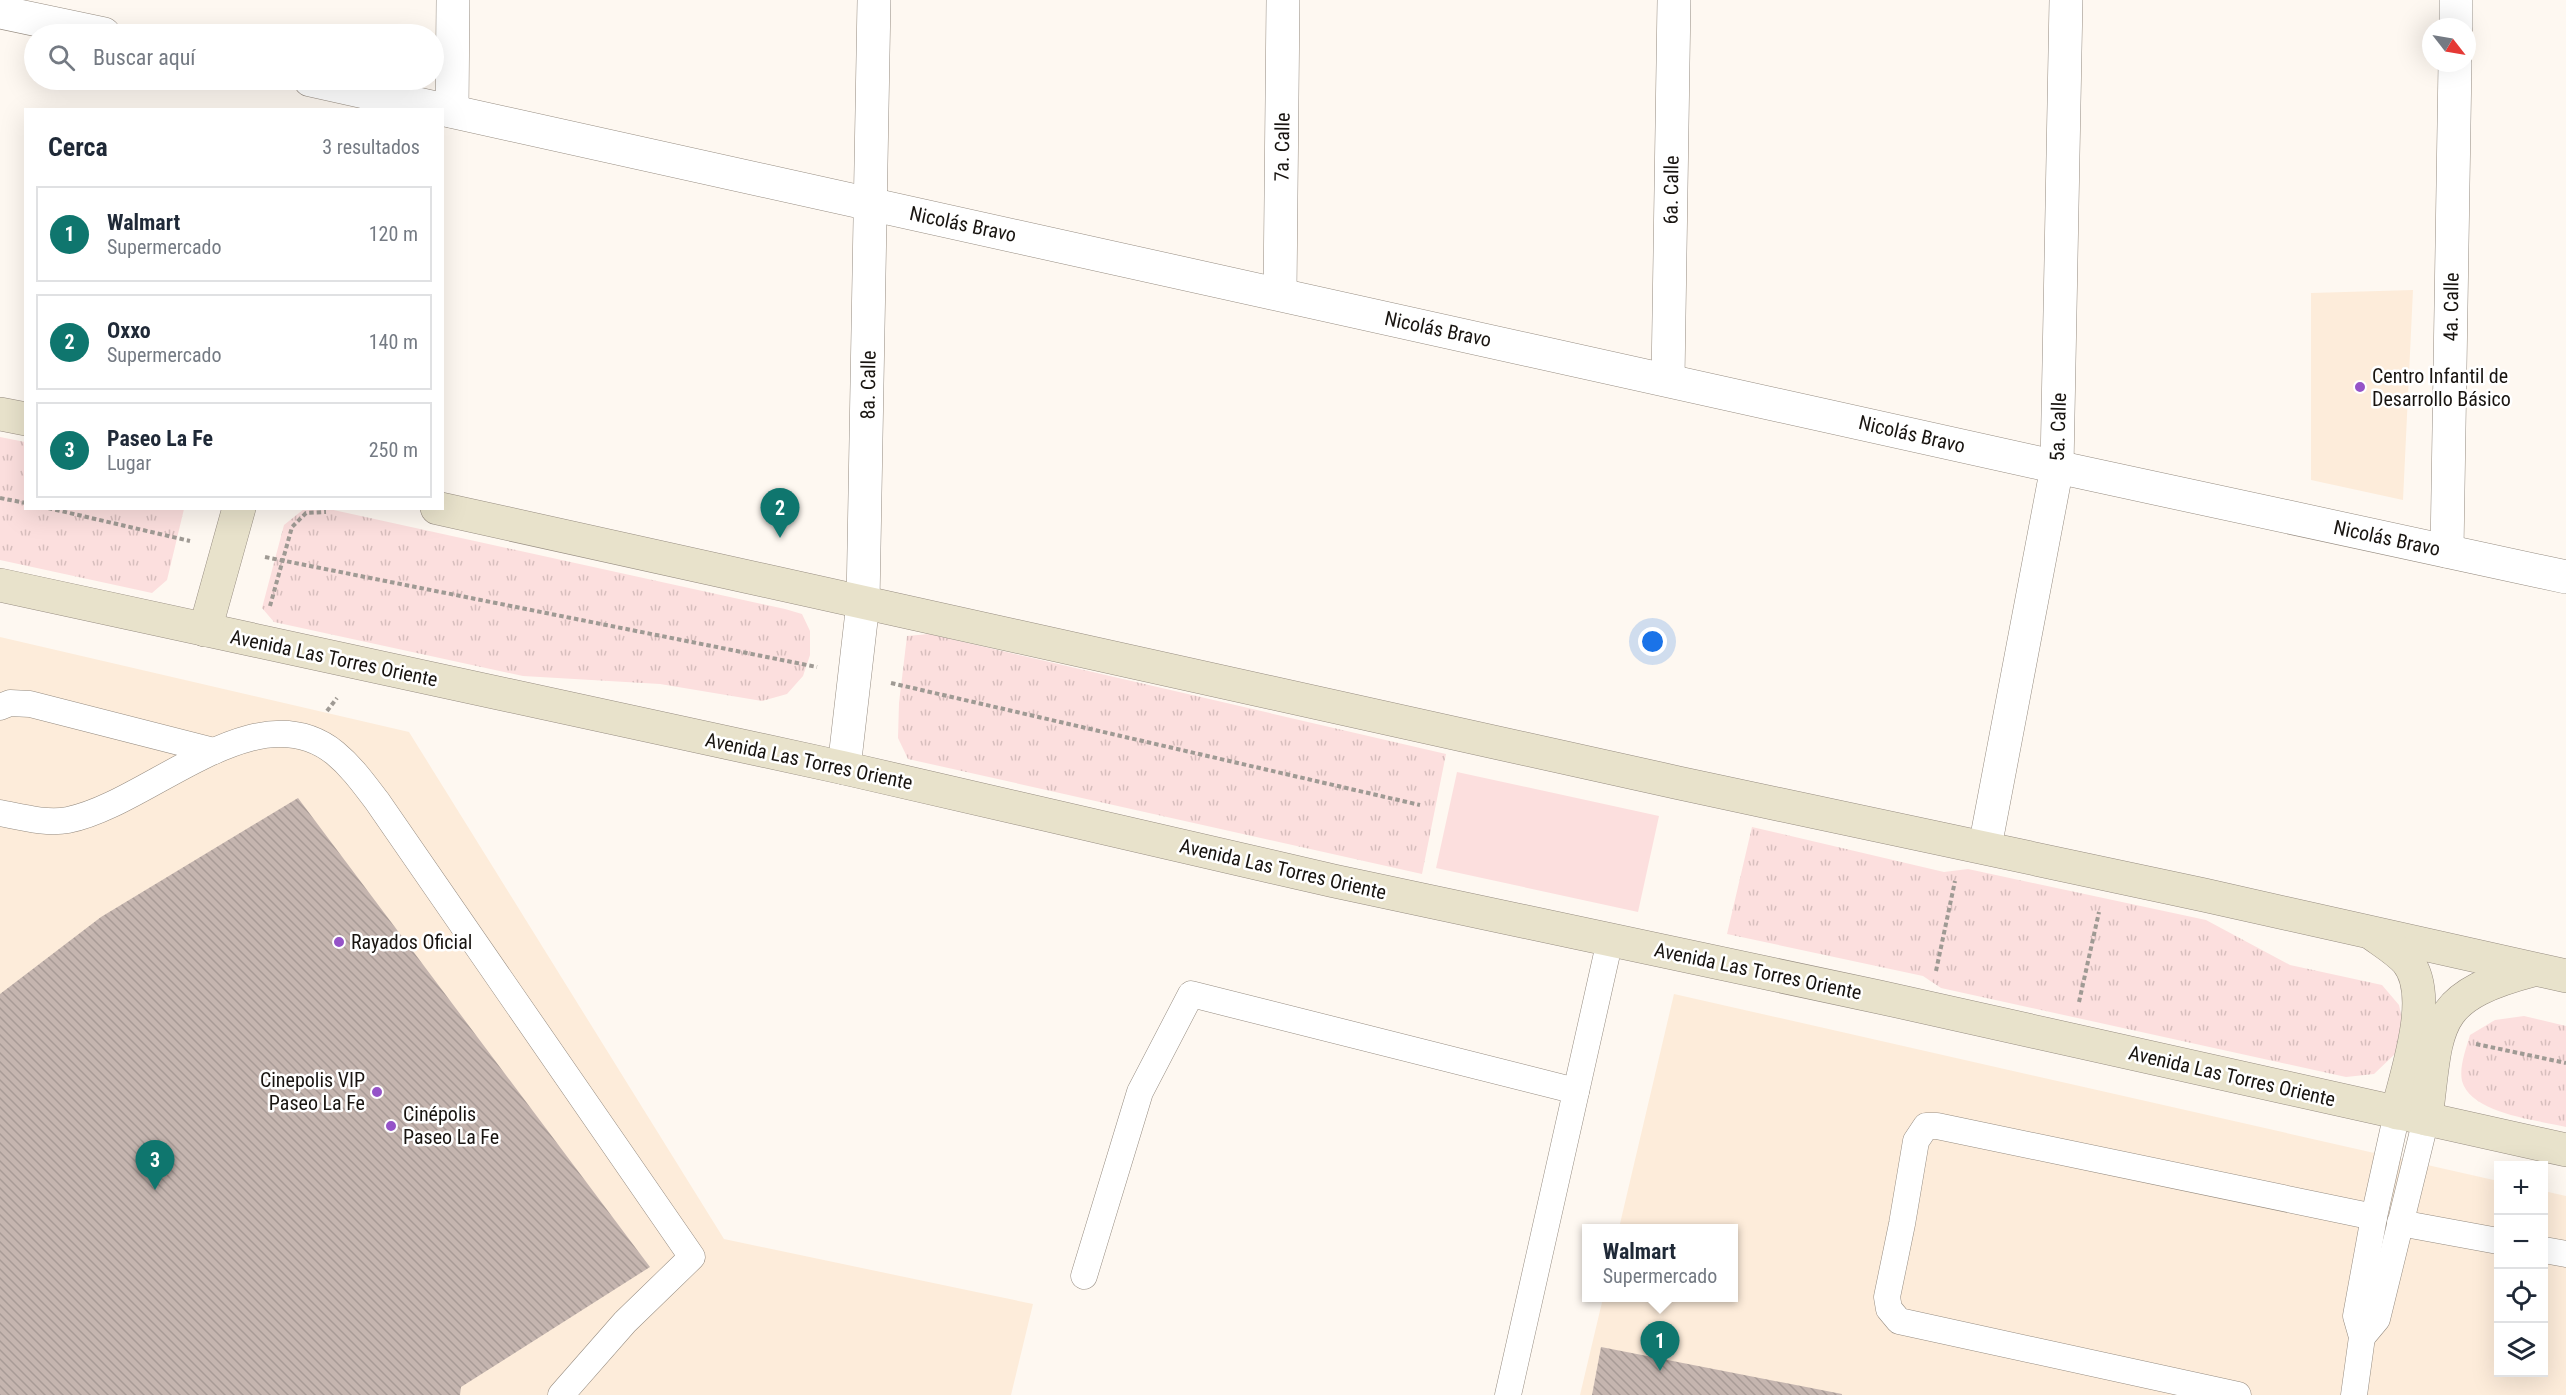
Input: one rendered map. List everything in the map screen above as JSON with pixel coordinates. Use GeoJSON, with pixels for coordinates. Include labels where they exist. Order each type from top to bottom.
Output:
{"type":"FeatureCollection","features":[{"type":"Feature","properties":{"kind":"street"},"geometry":{"type":"LineString","coordinates":[[452,111],[453,0]]}},
{"type":"Feature","properties":{"kind":"street","name":"8a. Calle"},"geometry":{"type":"LineString","coordinates":[[844,768],[863,603],[874,0]]}},
{"type":"Feature","properties":{"kind":"street","name":"7a. Calle"},"geometry":{"type":"LineString","coordinates":[[1280,294],[1283,0]]}},
{"type":"Feature","properties":{"kind":"street","name":"6a. Calle"},"geometry":{"type":"LineString","coordinates":[[1668,379],[1674,0]]}},
{"type":"Feature","properties":{"kind":"street","name":"5a. Calle"},"geometry":{"type":"LineString","coordinates":[[1975,845],[2057,467],[2066,0]]}},
{"type":"Feature","properties":{"kind":"street"},"geometry":{"type":"LineString","coordinates":[[2456,0],[2456,18]]}},
{"type":"Feature","properties":{"kind":"street"},"geometry":{"type":"LineString","coordinates":[[0,12],[63,13],[84,24]]}},
{"type":"Feature","properties":{"kind":"street","name":"4a. Calle"},"geometry":{"type":"LineString","coordinates":[[2447,551],[2455,72]]}},
{"type":"Feature","properties":{"kind":"street","name":"Nicolás Bravo"},"geometry":{"type":"LineString","coordinates":[[355,90],[438,108]]}},
{"type":"Feature","properties":{"kind":"street","name":"Nicolás Bravo"},"geometry":{"type":"LineString","coordinates":[[444,109],[2057,467],[2566,577]]}},
{"type":"Feature","properties":{"kind":"street"},"geometry":{"type":"LineString","coordinates":[[0,414],[24,419]]}},
{"type":"Feature","properties":{"kind":"street"},"geometry":{"type":"LineString","coordinates":[[205,630],[237,510]]}},
{"type":"Feature","properties":{"kind":"street"},"geometry":{"type":"LineString","coordinates":[[444,510],[2566,976]]}},
{"type":"Feature","properties":{"kind":"street","name":"Avenida Las Torres Oriente"},"geometry":{"type":"LineString","coordinates":[[0,585],[844,768],[1323,879],[1928,1008],[2566,1150]]}},
{"type":"Feature","properties":{"kind":"street"},"geometry":{"type":"LineString","coordinates":[[2371,932],[2406,961],[2416,980],[2420,997],[2414,1036],[2412,1116]]}},
{"type":"Feature","properties":{"kind":"street"},"geometry":{"type":"LineString","coordinates":[[2412,1116],[2437,1036],[2451,1009],[2473,991],[2498,979],[2535,969]]}},
{"type":"Feature","properties":{"kind":"lane"},"geometry":{"type":"LineString","coordinates":[[0,707],[10,703],[30,704],[214,751]]}},
{"type":"Feature","properties":{"kind":"lane"},"geometry":{"type":"LineString","coordinates":[[0,813],[34,820],[65,820],[95,813],[214,751],[246,739],[272,733],[292,733],[312,739],[334,752],[349,765],[377,801],[692,1257],[625,1322],[561,1395]]}},
{"type":"Feature","properties":{"kind":"lane"},"geometry":{"type":"LineString","coordinates":[[1508,1395],[1610,940]]}},
{"type":"Feature","properties":{"kind":"lane"},"geometry":{"type":"LineString","coordinates":[[1084,1276],[1140,1092],[1191,994],[1576,1091]]}},
{"type":"Feature","properties":{"kind":"lane"},"geometry":{"type":"LineString","coordinates":[[2354,1395],[2362,1337],[2356,1316],[2374,1217],[2412,1116]]}},
{"type":"Feature","properties":{"kind":"lane"},"geometry":{"type":"LineString","coordinates":[[2362,1337],[2377,1318],[2400,1223],[2412,1116]]}},
{"type":"Feature","properties":{"kind":"lane"},"geometry":{"type":"LineString","coordinates":[[2238,1395],[1899,1321],[1889,1309],[1887,1297],[1916,1141],[1926,1126],[1937,1126],[2374,1217]]}},
{"type":"Feature","properties":{"kind":"lane"},"geometry":{"type":"LineString","coordinates":[[2400,1223],[2494,1240]]}},
{"type":"Feature","properties":{"kind":"lane"},"geometry":{"type":"LineString","coordinates":[[2548,1251],[2566,1254]]}},
{"type":"Feature","properties":{"kind":"path"},"geometry":{"type":"LineString","coordinates":[[0,498],[24,503]]}},
{"type":"Feature","properties":{"kind":"path"},"geometry":{"type":"LineString","coordinates":[[57,510],[227,550],[855,674],[1420,805]]}},
{"type":"Feature","properties":{"kind":"path"},"geometry":{"type":"LineString","coordinates":[[273,612],[270,606],[292,527],[306,513],[326,512]]}},
{"type":"Feature","properties":{"kind":"path"},"geometry":{"type":"LineString","coordinates":[[312,739],[322,716],[337,698],[346,696]]}},
{"type":"Feature","properties":{"kind":"path"},"geometry":{"type":"LineString","coordinates":[[1928,1008],[1975,845]]}},
{"type":"Feature","properties":{"kind":"path"},"geometry":{"type":"LineString","coordinates":[[2070,1040],[2107,874]]}},
{"type":"Feature","properties":{"kind":"path"},"geometry":{"type":"LineString","coordinates":[[2437,1036],[2566,1063]]}},
{"type":"Feature","properties":{"kind":"shaded area","name":"Centro Infantil de Desarrollo Básico"},"geometry":{"type":"Polygon","coordinates":[[[2413,290],[2403,500],[2311,480],[2311,293],[2413,290]]]}},
{"type":"Feature","properties":{"kind":"shaded area"},"geometry":{"type":"Polygon","coordinates":[[[0,637],[409,732],[724,1239],[1033,1304],[1011,1395],[0,1395],[0,637]]]}},
{"type":"Feature","properties":{"kind":"shaded area"},"geometry":{"type":"Polygon","coordinates":[[[1674,994],[2494,1180],[2494,1377],[2548,1377],[2548,1192],[2566,1196],[2566,1395],[1580,1395],[1602,1302],[1738,1302],[1738,1224],[1620,1224],[1674,994]]]}},
{"type":"Feature","properties":{"kind":"green space"},"geometry":{"type":"Polygon","coordinates":[[[0,437],[24,442],[24,510],[184,510],[167,580],[152,593],[0,560],[0,437]]]}},
{"type":"Feature","properties":{"kind":"green space"},"geometry":{"type":"Polygon","coordinates":[[[303,510],[334,510],[785,609],[802,614],[810,631],[810,655],[803,676],[787,694],[762,701],[660,684],[523,676],[274,622],[262,608],[284,525],[303,510]]]}},
{"type":"Feature","properties":{"kind":"green space"},"geometry":{"type":"Polygon","coordinates":[[[929,634],[1446,754],[1422,874],[908,759],[898,738],[899,703],[907,636],[929,634]]]}},
{"type":"Feature","properties":{"kind":"green space"},"geometry":{"type":"Polygon","coordinates":[[[1457,772],[1659,816],[1638,912],[1436,868],[1457,772]]]}},
{"type":"Feature","properties":{"kind":"green space"},"geometry":{"type":"Polygon","coordinates":[[[1752,827],[1944,872],[1968,869],[2206,920],[2290,965],[2382,985],[2399,1005],[2404,1028],[2397,1052],[2374,1074],[2346,1077],[1941,988],[1923,976],[1727,934],[1752,827]]]}},
{"type":"Feature","properties":{"kind":"green space"},"geometry":{"type":"Polygon","coordinates":[[[2524,1016],[2566,1026],[2566,1127],[2507,1114],[2491,1108],[2468,1092],[2462,1081],[2462,1064],[2470,1035],[2495,1020],[2524,1016]]]}},
{"type":"Feature","properties":{"kind":"building"},"geometry":{"type":"Polygon","coordinates":[[[298,798],[650,1267],[461,1387],[460,1395],[0,1395],[0,994],[101,917],[298,798]]]}},
{"type":"Feature","properties":{"kind":"building"},"geometry":{"type":"Polygon","coordinates":[[[1601,1347],[1842,1394],[1842,1395],[1592,1395],[1601,1347]]]}},
{"type":"Feature","properties":{"kind":"place","name":"Centro Infantil de Desarrollo Básico"},"geometry":{"type":"Point","coordinates":[2360,387]}},
{"type":"Feature","properties":{"kind":"place","name":"Oxxo"},"geometry":{"type":"Point","coordinates":[780,538]}},
{"type":"Feature","properties":{"kind":"place","name":"Rayados Oficial"},"geometry":{"type":"Point","coordinates":[339,942]}},
{"type":"Feature","properties":{"kind":"place","name":"Cinepolis VIP Paseo La Fe"},"geometry":{"type":"Point","coordinates":[377,1092]}},
{"type":"Feature","properties":{"kind":"place","name":"Cinépolis Paseo La Fe"},"geometry":{"type":"Point","coordinates":[391,1126]}},
{"type":"Feature","properties":{"kind":"place","name":"Paseo La Fe"},"geometry":{"type":"Point","coordinates":[155,1190]}},
{"type":"Feature","properties":{"kind":"place","name":"Walmart"},"geometry":{"type":"Point","coordinates":[1660,1371]}}]}
